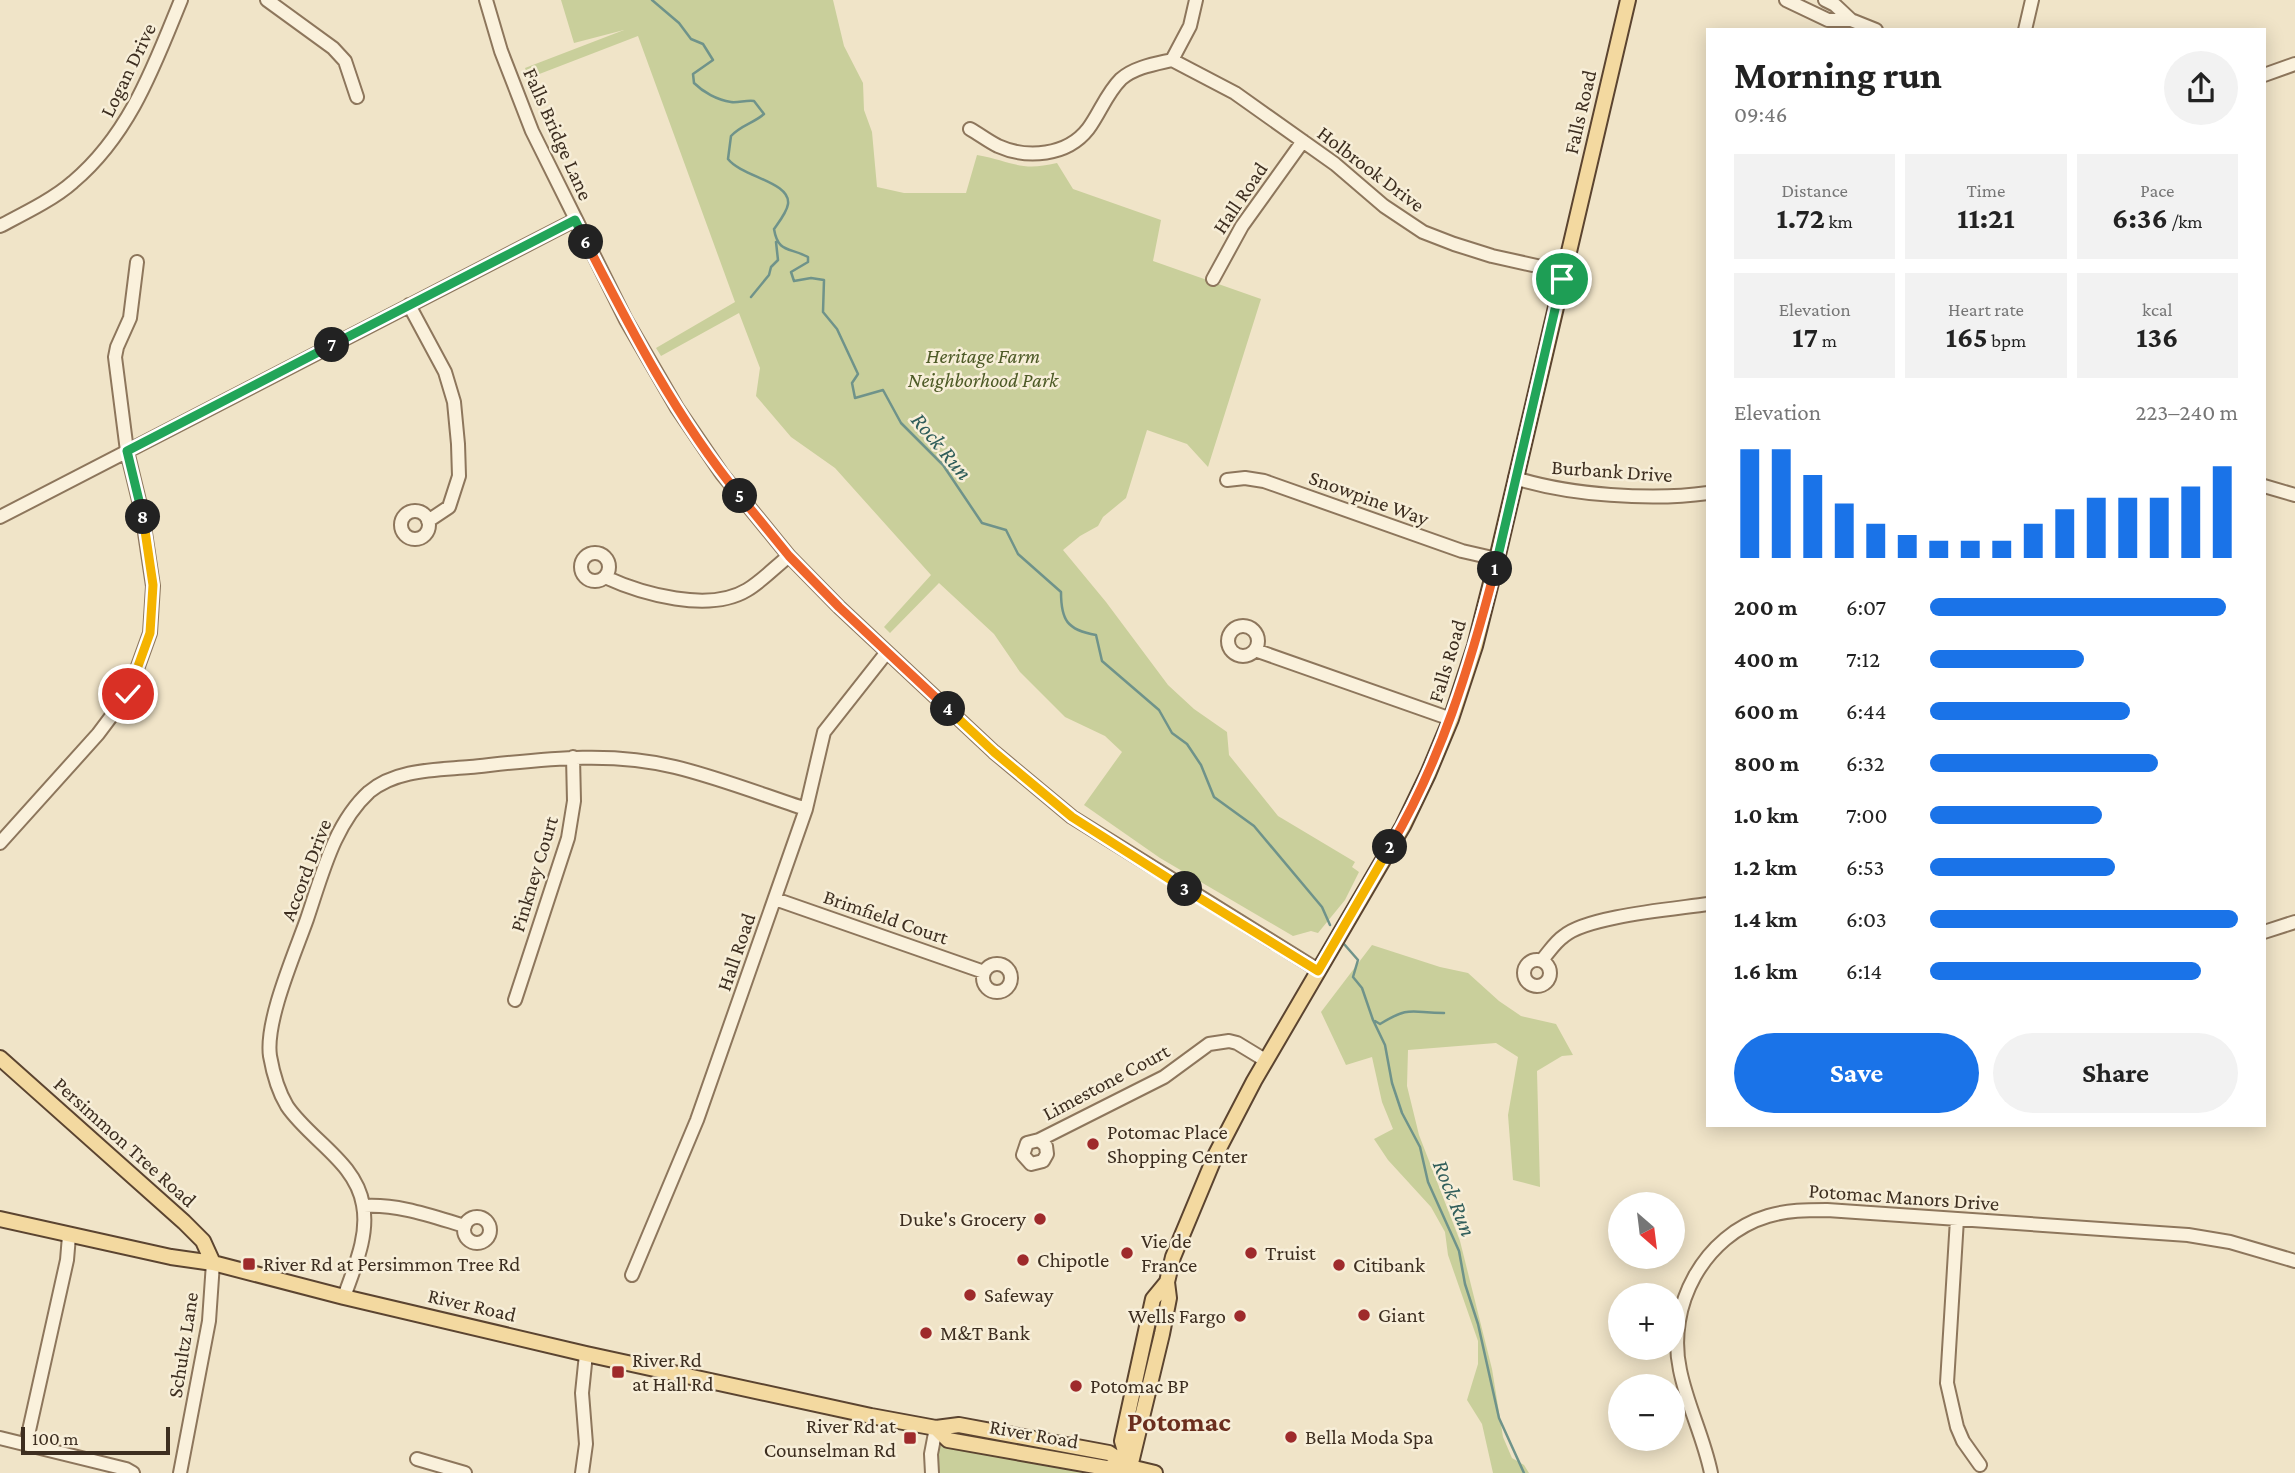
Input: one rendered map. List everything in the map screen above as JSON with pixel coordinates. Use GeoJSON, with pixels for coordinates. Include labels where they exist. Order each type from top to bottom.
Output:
{"type":"FeatureCollection","features":[{"type":"Feature","properties":{"kind":"main road","name":"Falls Road"},"geometry":{"type":"LineString","coordinates":[[1130,1470],[1162,1334],[1169,1298],[1167,1282],[1173,1257],[1216,1154],[1265,1060],[1403,826],[1451,719],[1475,646],[1497,559],[1628,0]]}},
{"type":"Feature","properties":{"kind":"main road","name":"Persimmon Tree Road"},"geometry":{"type":"LineString","coordinates":[[0,1058],[184,1222],[203,1241],[213,1263]]}},
{"type":"Feature","properties":{"kind":"main road","name":"River Road"},"geometry":{"type":"LineString","coordinates":[[0,1219],[69,1236],[213,1263],[586,1354],[936,1428],[959,1425],[1109,1454],[1130,1470],[1155,1473]]}},
{"type":"Feature","properties":{"kind":"street","name":"Logan Drive"},"geometry":{"type":"LineString","coordinates":[[0,226],[73,182],[119,134],[149,79],[181,0]]}},
{"type":"Feature","properties":{"kind":"street"},"geometry":{"type":"LineString","coordinates":[[267,0],[333,48],[345,61],[357,97]]}},
{"type":"Feature","properties":{"kind":"street","name":"Falls Bridge Lane"},"geometry":{"type":"LineString","coordinates":[[486,0],[501,51],[532,131],[626,320],[677,408],[722,474],[789,556],[839,607],[994,752],[1072,817],[1318,971]]}},
{"type":"Feature","properties":{"kind":"street"},"geometry":{"type":"LineString","coordinates":[[970,129],[999,146],[1015,151],[1041,154],[1072,144],[1085,133],[1108,94],[1123,78],[1148,65],[1172,60],[1189,26],[1196,0]]}},
{"type":"Feature","properties":{"kind":"street"},"geometry":{"type":"LineString","coordinates":[[1786,0],[1828,20],[1851,20]]}},
{"type":"Feature","properties":{"kind":"street"},"geometry":{"type":"LineString","coordinates":[[1825,0],[1835,5],[1851,20],[1871,28]]}},
{"type":"Feature","properties":{"kind":"street"},"geometry":{"type":"LineString","coordinates":[[2025,28],[2032,0]]}},
{"type":"Feature","properties":{"kind":"street","name":"Holbrook Drive"},"geometry":{"type":"LineString","coordinates":[[1172,60],[1235,93],[1335,164],[1384,206],[1423,232],[1492,256],[1564,272]]}},
{"type":"Feature","properties":{"kind":"street"},"geometry":{"type":"LineString","coordinates":[[2266,74],[2295,64]]}},
{"type":"Feature","properties":{"kind":"street","name":"Hall Road"},"geometry":{"type":"LineString","coordinates":[[1213,279],[1242,226],[1303,141]]}},
{"type":"Feature","properties":{"kind":"street"},"geometry":{"type":"LineString","coordinates":[[0,517],[575,220]]}},
{"type":"Feature","properties":{"kind":"street"},"geometry":{"type":"LineString","coordinates":[[0,843],[98,734],[128,694],[150,633],[153,585],[142,513],[127,451],[116,357],[117,347],[130,318],[137,262]]}},
{"type":"Feature","properties":{"kind":"street"},"geometry":{"type":"LineString","coordinates":[[409,305],[450,387],[458,444],[459,476],[449,507],[428,520]]}},
{"type":"Feature","properties":{"kind":"street","name":"Snowpine Way"},"geometry":{"type":"LineString","coordinates":[[1227,480],[1245,478],[1264,481],[1462,551],[1497,559]]}},
{"type":"Feature","properties":{"kind":"street","name":"Burbank Drive"},"geometry":{"type":"LineString","coordinates":[[1514,478],[1538,485],[1602,493],[1645,496],[1706,493]]}},
{"type":"Feature","properties":{"kind":"street"},"geometry":{"type":"LineString","coordinates":[[2266,487],[2295,495]]}},
{"type":"Feature","properties":{"kind":"street"},"geometry":{"type":"LineString","coordinates":[[605,577],[628,588],[692,601],[729,598],[747,590],[789,556]]}},
{"type":"Feature","properties":{"kind":"street"},"geometry":{"type":"LineString","coordinates":[[1255,650],[1451,719]]}},
{"type":"Feature","properties":{"kind":"street","name":"Hall Road"},"geometry":{"type":"LineString","coordinates":[[632,1275],[697,1119],[807,809],[824,732],[887,652]]}},
{"type":"Feature","properties":{"kind":"street","name":"Accord Drive"},"geometry":{"type":"LineString","coordinates":[[344,1297],[362,1243],[364,1206],[358,1187],[348,1171],[286,1105],[275,1079],[270,1052],[278,1005],[328,858],[348,815],[371,791],[393,778],[424,771],[573,757],[624,759],[675,766],[807,809]]}},
{"type":"Feature","properties":{"kind":"street","name":"Pinkney Court"},"geometry":{"type":"LineString","coordinates":[[515,1000],[568,838],[574,801],[573,757]]}},
{"type":"Feature","properties":{"kind":"street","name":"Brimfield Court"},"geometry":{"type":"LineString","coordinates":[[775,898],[984,972]]}},
{"type":"Feature","properties":{"kind":"street"},"geometry":{"type":"LineString","coordinates":[[1542,960],[1564,936],[1578,927],[1599,921],[1706,904]]}},
{"type":"Feature","properties":{"kind":"street"},"geometry":{"type":"LineString","coordinates":[[2266,931],[2295,922]]}},
{"type":"Feature","properties":{"kind":"street","name":"Limestone Court"},"geometry":{"type":"LineString","coordinates":[[1039,1140],[1164,1077],[1209,1044],[1229,1041],[1237,1043],[1265,1060]]}},
{"type":"Feature","properties":{"kind":"street"},"geometry":{"type":"LineString","coordinates":[[364,1206],[404,1208],[465,1226]]}},
{"type":"Feature","properties":{"kind":"street","name":"Potomac Manors Drive"},"geometry":{"type":"LineString","coordinates":[[1711,1473],[1679,1370],[1676,1335],[1679,1316],[1688,1289],[1701,1265],[1731,1234],[1766,1216],[1793,1210],[1827,1210],[2188,1235],[2230,1242],[2295,1261]]}},
{"type":"Feature","properties":{"kind":"street"},"geometry":{"type":"LineString","coordinates":[[1957,1219],[1947,1383],[1957,1427],[1963,1441],[1980,1465]]}},
{"type":"Feature","properties":{"kind":"street"},"geometry":{"type":"LineString","coordinates":[[26,1444],[67,1260],[69,1236]]}},
{"type":"Feature","properties":{"kind":"street","name":"Schultz Lane"},"geometry":{"type":"LineString","coordinates":[[180,1473],[209,1321],[213,1263]]}},
{"type":"Feature","properties":{"kind":"street"},"geometry":{"type":"LineString","coordinates":[[582,1473],[586,1444],[582,1393],[586,1354]]}},
{"type":"Feature","properties":{"kind":"street"},"geometry":{"type":"LineString","coordinates":[[932,1473],[931,1454],[936,1428]]}},
{"type":"Feature","properties":{"kind":"street"},"geometry":{"type":"LineString","coordinates":[[0,1438],[127,1469],[133,1473]]}},
{"type":"Feature","properties":{"kind":"street"},"geometry":{"type":"LineString","coordinates":[[416,1459],[465,1473]]}},
{"type":"Feature","properties":{"kind":"green space","name":"Heritage Farm Neighborhood Park"},"geometry":{"type":"Polygon","coordinates":[[[561,0],[833,0],[844,46],[863,83],[864,110],[872,132],[877,187],[904,193],[966,193],[977,155],[1024,166],[1057,163],[1073,189],[1161,220],[1153,261],[1261,299],[1208,467],[1187,444],[1147,430],[1126,498],[1103,517],[1098,526],[1063,550],[1168,685],[1194,709],[1227,732],[1229,755],[1278,816],[1355,862],[1352,867],[1359,872],[1345,900],[1318,933],[1311,931],[1293,936],[1160,858],[1084,805],[1122,752],[1105,736],[1065,717],[1020,672],[994,634],[939,583],[890,633],[884,627],[931,575],[835,468],[791,437],[756,396],[760,368],[739,313],[661,356],[656,348],[735,302],[638,36],[529,78],[525,68],[624,30],[574,43],[561,0]]]}},
{"type":"Feature","properties":{"kind":"green space"},"geometry":{"type":"Polygon","coordinates":[[[1372,945],[1468,973],[1499,1001],[1521,1016],[1556,1024],[1573,1055],[1562,1056],[1537,1071],[1540,1187],[1513,1180],[1508,1115],[1518,1057],[1496,1043],[1408,1050],[1407,1086],[1419,1135],[1460,1241],[1492,1369],[1503,1437],[1512,1458],[1524,1465],[1529,1473],[1493,1473],[1482,1424],[1467,1400],[1478,1364],[1478,1341],[1448,1255],[1445,1232],[1431,1207],[1388,1160],[1374,1139],[1393,1129],[1382,1102],[1372,1057],[1346,1065],[1321,1012],[1372,945]]]}},
{"type":"Feature","properties":{"kind":"green space"},"geometry":{"type":"Polygon","coordinates":[[[959,1425],[1130,1467],[1131,1473],[932,1473],[936,1428],[959,1425]]]}},
{"type":"Feature","properties":{"kind":"waterway","name":"Rock Run"},"geometry":{"type":"LineString","coordinates":[[652,0],[679,23],[691,39],[703,44],[713,60],[693,74],[694,83],[721,99],[734,102],[754,101],[764,114],[731,136],[728,159],[744,171],[782,190],[787,196],[786,210],[774,229],[776,237],[785,248],[808,257],[808,262],[791,272],[794,281],[811,278],[824,280],[823,312],[837,329],[858,374],[852,383],[855,398],[883,390],[901,423],[943,465],[982,523],[1006,530],[1018,554],[1061,592],[1064,617],[1072,627],[1096,635],[1102,661],[1159,710],[1172,733],[1187,744],[1201,765],[1214,797],[1254,826],[1322,907],[1330,925]]}},
{"type":"Feature","properties":{"kind":"waterway"},"geometry":{"type":"LineString","coordinates":[[751,297],[778,260],[776,242]]}},
{"type":"Feature","properties":{"kind":"waterway","name":"Rock Run"},"geometry":{"type":"LineString","coordinates":[[1344,944],[1358,960],[1353,977],[1362,988],[1385,1045],[1392,1083],[1402,1113],[1420,1147],[1428,1182],[1459,1251],[1499,1418],[1524,1473]]}},
{"type":"Feature","properties":{"kind":"waterway"},"geometry":{"type":"LineString","coordinates":[[1375,1021],[1380,1024],[1398,1014],[1411,1011],[1444,1013]]}},
{"type":"Feature","properties":{"kind":"place","name":"Potomac Place Shopping Center"},"geometry":{"type":"Point","coordinates":[1093,1144]}},
{"type":"Feature","properties":{"kind":"place","name":"Duke's Grocery"},"geometry":{"type":"Point","coordinates":[1040,1219]}},
{"type":"Feature","properties":{"kind":"place","name":"Vie de France"},"geometry":{"type":"Point","coordinates":[1127,1253]}},
{"type":"Feature","properties":{"kind":"place","name":"Truist"},"geometry":{"type":"Point","coordinates":[1251,1253]}},
{"type":"Feature","properties":{"kind":"place","name":"Chipotle"},"geometry":{"type":"Point","coordinates":[1023,1260]}},
{"type":"Feature","properties":{"kind":"place","name":"River Rd at Persimmon Tree Rd"},"geometry":{"type":"Point","coordinates":[249,1264]}},
{"type":"Feature","properties":{"kind":"place","name":"Citibank"},"geometry":{"type":"Point","coordinates":[1339,1265]}},
{"type":"Feature","properties":{"kind":"place","name":"Safeway"},"geometry":{"type":"Point","coordinates":[970,1295]}},
{"type":"Feature","properties":{"kind":"place","name":"Giant"},"geometry":{"type":"Point","coordinates":[1364,1315]}},
{"type":"Feature","properties":{"kind":"place","name":"Wells Fargo"},"geometry":{"type":"Point","coordinates":[1240,1316]}},
{"type":"Feature","properties":{"kind":"place","name":"M&T Bank"},"geometry":{"type":"Point","coordinates":[926,1333]}},
{"type":"Feature","properties":{"kind":"place","name":"River Rd at Hall Rd"},"geometry":{"type":"Point","coordinates":[618,1372]}},
{"type":"Feature","properties":{"kind":"place","name":"Potomac BP"},"geometry":{"type":"Point","coordinates":[1076,1386]}},
{"type":"Feature","properties":{"kind":"place","name":"Bella Moda Spa"},"geometry":{"type":"Point","coordinates":[1291,1437]}},
{"type":"Feature","properties":{"kind":"place","name":"River Rd at Counselman Rd"},"geometry":{"type":"Point","coordinates":[910,1438]}},
{"type":"Feature","properties":{"kind":"district","name":"Potomac"},"geometry":{"type":"Point","coordinates":[1179,1421]}},
{"type":"Feature","properties":{"kind":"route"},"geometry":{"type":"LineString","coordinates":[[128,694],[150,633],[153,585],[142,513],[127,451],[575,220],[626,320],[677,408],[722,474],[789,556],[839,607],[994,752],[1072,817],[1318,971],[1403,826],[1451,719],[1475,646],[1497,559],[1562,279]]}}]}
